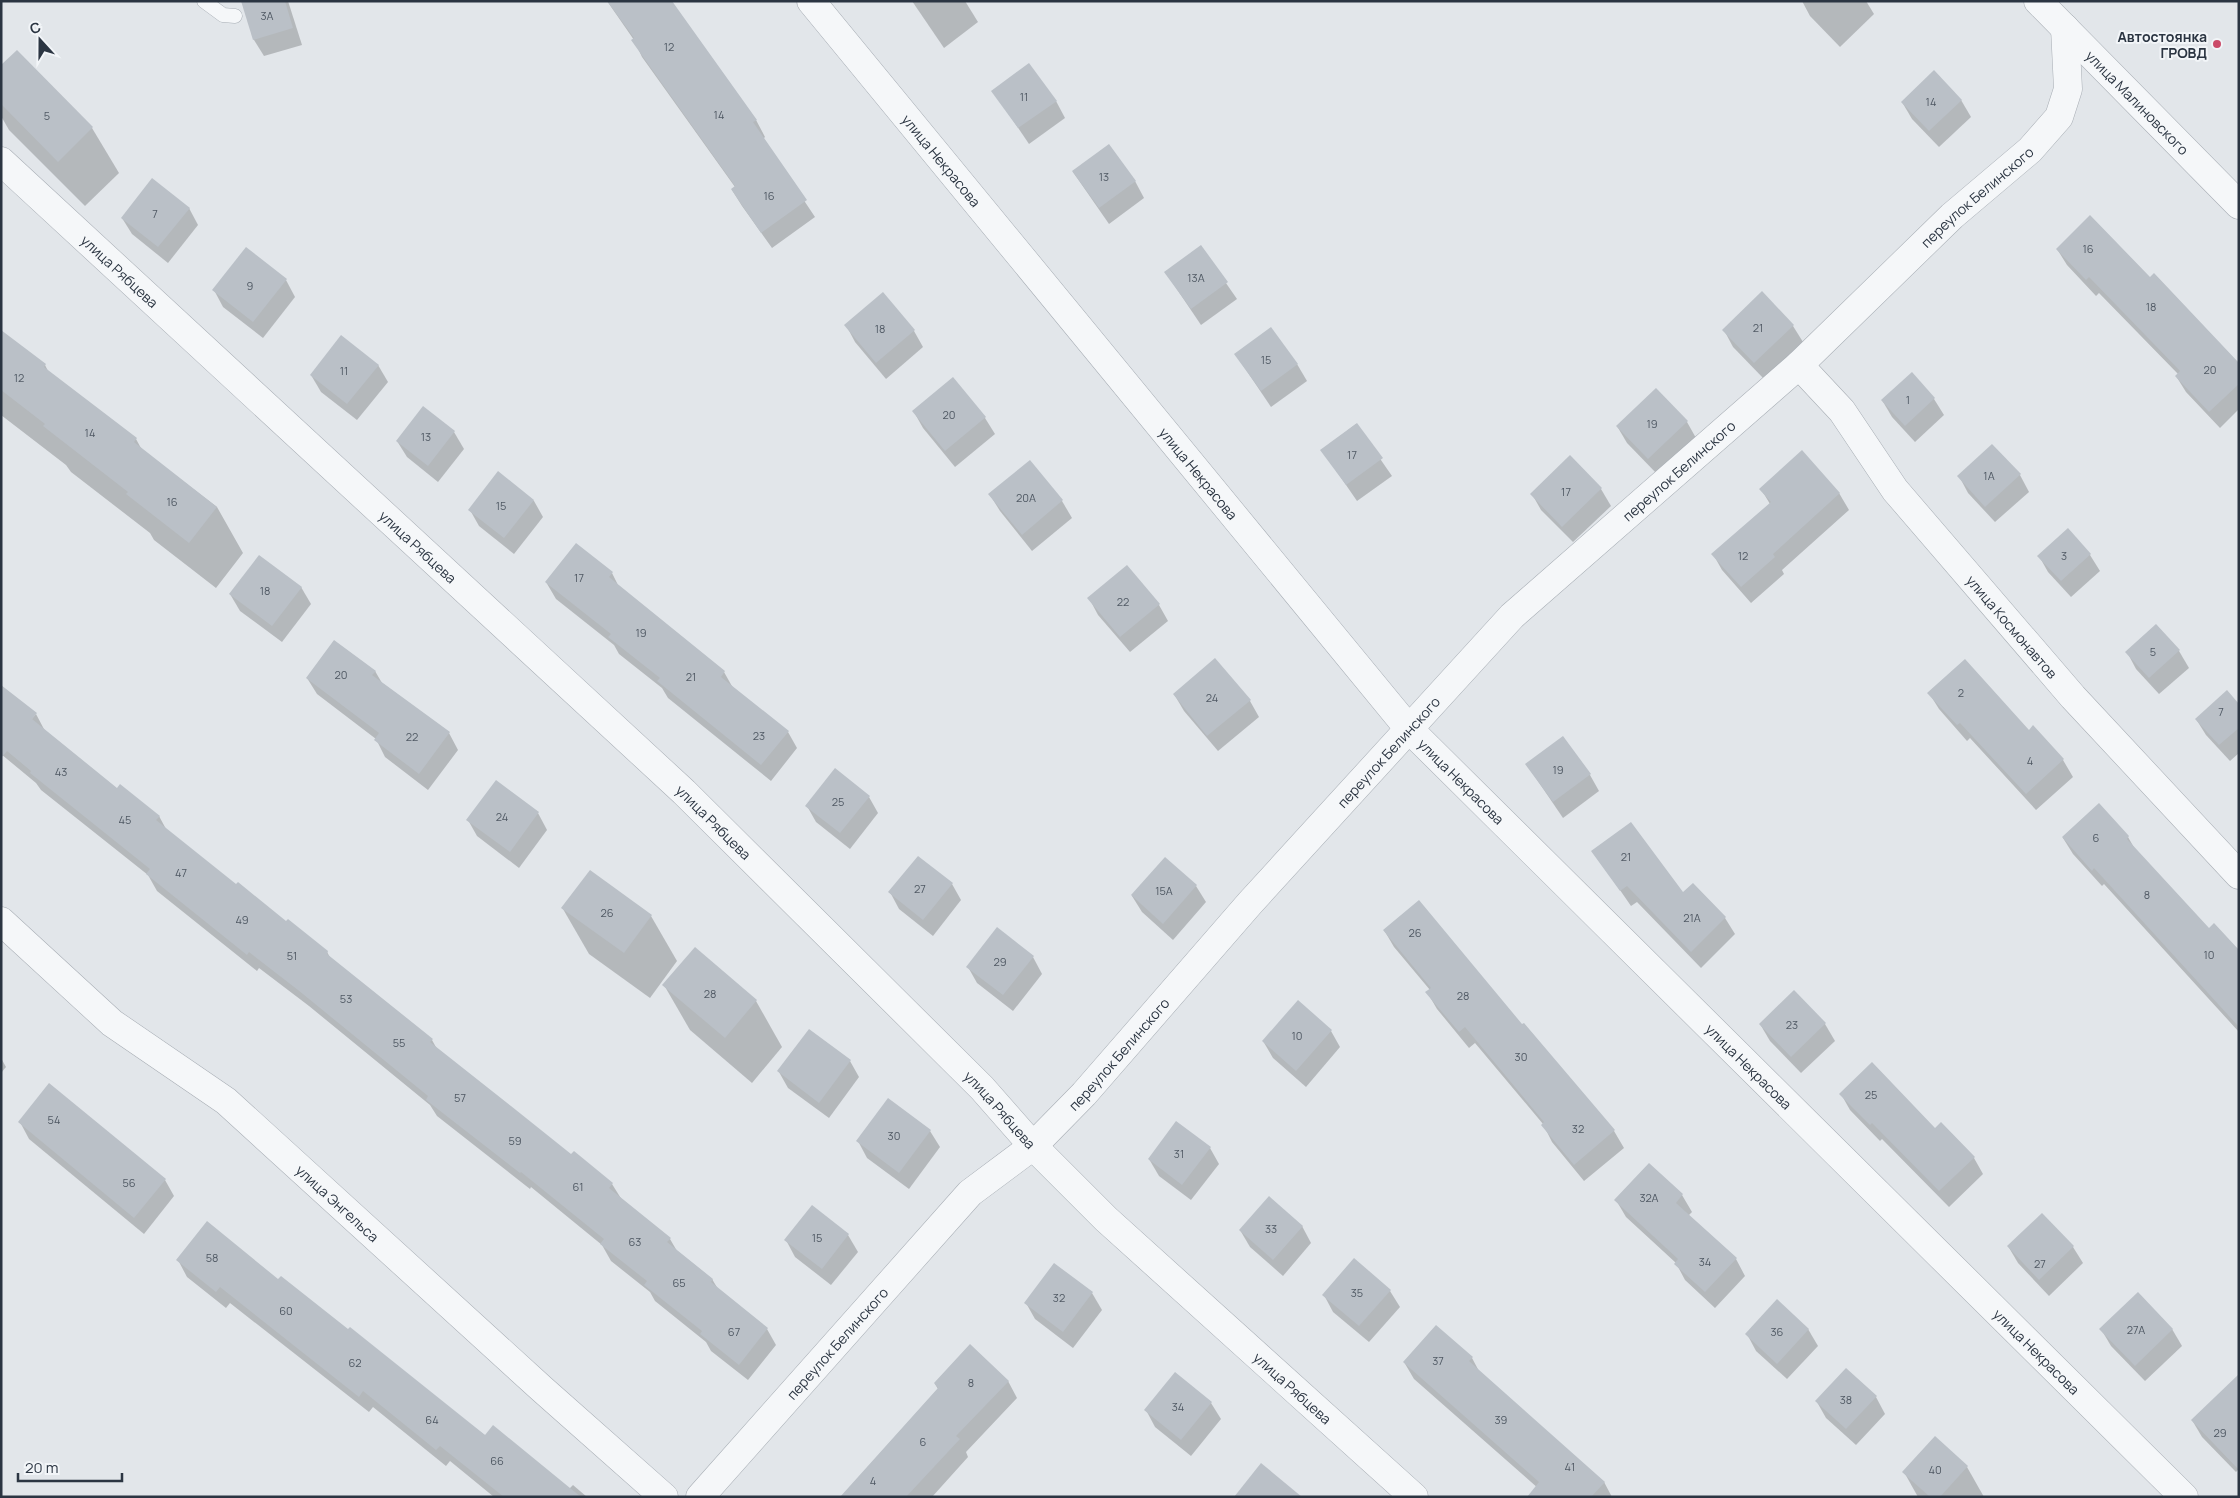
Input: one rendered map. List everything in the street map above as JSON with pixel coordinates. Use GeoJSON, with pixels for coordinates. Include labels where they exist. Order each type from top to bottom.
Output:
{"type":"FeatureCollection","features":[{"type":"Feature","properties":{"kind":"street","name":"улица Некрасова"},"geometry":{"type":"LineString","coordinates":[[811,1],[1409,729],[2184,1497]]}},
{"type":"Feature","properties":{"kind":"street","name":"улица Малиновского"},"geometry":{"type":"LineString","coordinates":[[2038,1],[2239,205]]}},
{"type":"Feature","properties":{"kind":"street","name":"переулок Белинского"},"geometry":{"type":"LineString","coordinates":[[700,1497],[970,1193],[1033,1146],[1084,1094],[1250,903],[1512,616],[1799,365],[1952,216],[2030,150],[2059,116],[2068,89],[2065,28]]}},
{"type":"Feature","properties":{"kind":"street","name":"улица Рябцева"},"geometry":{"type":"LineString","coordinates":[[2,163],[684,792],[982,1088],[1033,1146],[1106,1219],[1414,1497]]}},
{"type":"Feature","properties":{"kind":"street","name":"улица Космонавтов"},"geometry":{"type":"LineString","coordinates":[[1799,365],[1842,411],[1895,490],[2066,689],[2239,876]]}},
{"type":"Feature","properties":{"kind":"street","name":"улица Энгельса"},"geometry":{"type":"LineString","coordinates":[[1,921],[112,1023],[226,1101],[664,1497]]}},
{"type":"Feature","properties":{"kind":"lane"},"geometry":{"type":"LineString","coordinates":[[204,1],[223,15],[235,16]]}},
{"type":"Feature","properties":{"kind":"building"},"geometry":{"type":"Polygon","coordinates":[[[241,1],[285,1],[293,28],[253,40],[241,1]]]}},
{"type":"Feature","properties":{"kind":"building"},"geometry":{"type":"Polygon","coordinates":[[[607,1],[672,1],[757,120],[753,122],[807,200],[761,233],[731,189],[735,186],[631,40],[634,38],[607,1]]]}},
{"type":"Feature","properties":{"kind":"building"},"geometry":{"type":"Polygon","coordinates":[[[17,50],[93,127],[58,162],[1,104],[1,65],[17,50]]]}},
{"type":"Feature","properties":{"kind":"building"},"geometry":{"type":"Polygon","coordinates":[[[1029,63],[1057,101],[1018,128],[991,91],[1029,63]]]}},
{"type":"Feature","properties":{"kind":"building"},"geometry":{"type":"Polygon","coordinates":[[[1934,70],[1962,100],[1929,131],[1901,102],[1934,70]]]}},
{"type":"Feature","properties":{"kind":"building"},"geometry":{"type":"Polygon","coordinates":[[[1109,144],[1136,181],[1099,208],[1072,171],[1109,144]]]}},
{"type":"Feature","properties":{"kind":"building"},"geometry":{"type":"Polygon","coordinates":[[[152,178],[190,208],[158,247],[121,218],[152,178]]]}},
{"type":"Feature","properties":{"kind":"building"},"geometry":{"type":"Polygon","coordinates":[[[2090,215],[2150,277],[2154,273],[2239,363],[2239,384],[2209,412],[2175,376],[2180,371],[2089,277],[2086,280],[2056,249],[2090,215]]]}},
{"type":"Feature","properties":{"kind":"building"},"geometry":{"type":"Polygon","coordinates":[[[1201,245],[1228,282],[1191,309],[1164,272],[1201,245]]]}},
{"type":"Feature","properties":{"kind":"building"},"geometry":{"type":"Polygon","coordinates":[[[246,247],[287,279],[253,322],[212,290],[246,247]]]}},
{"type":"Feature","properties":{"kind":"building"},"geometry":{"type":"Polygon","coordinates":[[[1762,291],[1794,325],[1754,363],[1722,330],[1762,291]]]}},
{"type":"Feature","properties":{"kind":"building"},"geometry":{"type":"Polygon","coordinates":[[[883,292],[915,330],[876,363],[844,325],[883,292]]]}},
{"type":"Feature","properties":{"kind":"building"},"geometry":{"type":"Polygon","coordinates":[[[1271,327],[1298,364],[1261,391],[1234,354],[1271,327]]]}},
{"type":"Feature","properties":{"kind":"building"},"geometry":{"type":"Polygon","coordinates":[[[1,330],[46,364],[44,367],[137,438],[134,442],[217,507],[189,543],[126,494],[128,492],[43,426],[45,424],[1,390],[1,330]]]}},
{"type":"Feature","properties":{"kind":"building"},"geometry":{"type":"Polygon","coordinates":[[[341,335],[379,365],[347,404],[310,375],[341,335]]]}},
{"type":"Feature","properties":{"kind":"building"},"geometry":{"type":"Polygon","coordinates":[[[1912,372],[1935,398],[1905,426],[1881,400],[1912,372]]]}},
{"type":"Feature","properties":{"kind":"building"},"geometry":{"type":"Polygon","coordinates":[[[953,377],[986,417],[945,451],[912,411],[953,377]]]}},
{"type":"Feature","properties":{"kind":"building"},"geometry":{"type":"Polygon","coordinates":[[[1656,388],[1688,421],[1648,459],[1616,426],[1656,388]]]}},
{"type":"Feature","properties":{"kind":"building"},"geometry":{"type":"Polygon","coordinates":[[[423,406],[455,431],[428,466],[396,441],[423,406]]]}},
{"type":"Feature","properties":{"kind":"building"},"geometry":{"type":"Polygon","coordinates":[[[1357,423],[1383,458],[1346,485],[1320,450],[1357,423]]]}},
{"type":"Feature","properties":{"kind":"building"},"geometry":{"type":"Polygon","coordinates":[[[1992,444],[2021,474],[1985,507],[1957,476],[1992,444]]]}},
{"type":"Feature","properties":{"kind":"building"},"geometry":{"type":"Polygon","coordinates":[[[1802,450],[1840,493],[1773,554],[1775,557],[1741,587],[1711,554],[1771,502],[1759,489],[1802,450]]]}},
{"type":"Feature","properties":{"kind":"building"},"geometry":{"type":"Polygon","coordinates":[[[1570,455],[1602,488],[1562,527],[1530,494],[1570,455]]]}},
{"type":"Feature","properties":{"kind":"building"},"geometry":{"type":"Polygon","coordinates":[[[1030,460],[1063,500],[1022,535],[988,494],[1030,460]]]}},
{"type":"Feature","properties":{"kind":"building"},"geometry":{"type":"Polygon","coordinates":[[[498,471],[534,500],[504,538],[468,510],[498,471]]]}},
{"type":"Feature","properties":{"kind":"building"},"geometry":{"type":"Polygon","coordinates":[[[2068,528],[2091,554],[2061,581],[2037,556],[2068,528]]]}},
{"type":"Feature","properties":{"kind":"building"},"geometry":{"type":"Polygon","coordinates":[[[576,543],[613,572],[609,577],[725,671],[721,677],[789,731],[761,765],[657,681],[660,678],[608,637],[611,634],[545,582],[576,543]]]}},
{"type":"Feature","properties":{"kind":"building"},"geometry":{"type":"Polygon","coordinates":[[[259,555],[302,587],[272,626],[229,594],[259,555]]]}},
{"type":"Feature","properties":{"kind":"building"},"geometry":{"type":"Polygon","coordinates":[[[1127,565],[1160,604],[1120,637],[1087,598],[1127,565]]]}},
{"type":"Feature","properties":{"kind":"building"},"geometry":{"type":"Polygon","coordinates":[[[2156,624],[2180,650],[2149,678],[2125,652],[2156,624]]]}},
{"type":"Feature","properties":{"kind":"building"},"geometry":{"type":"Polygon","coordinates":[[[334,640],[376,671],[372,675],[450,732],[419,774],[374,740],[379,733],[306,678],[334,640]]]}},
{"type":"Feature","properties":{"kind":"building"},"geometry":{"type":"Polygon","coordinates":[[[1215,658],[1251,700],[1207,736],[1173,694],[1215,658]]]}},
{"type":"Feature","properties":{"kind":"building"},"geometry":{"type":"Polygon","coordinates":[[[1965,659],[2029,730],[2033,725],[2064,759],[2026,794],[1960,723],[1957,725],[1927,693],[1965,659]]]}},
{"type":"Feature","properties":{"kind":"building"},"geometry":{"type":"Polygon","coordinates":[[[1,685],[37,713],[32,719],[117,788],[120,784],[160,816],[156,820],[236,884],[238,882],[286,921],[288,919],[328,951],[327,954],[433,1039],[430,1042],[571,1154],[574,1151],[613,1183],[609,1188],[671,1238],[667,1242],[713,1279],[711,1282],[768,1328],[739,1365],[700,1334],[702,1331],[644,1285],[647,1281],[600,1244],[604,1239],[521,1172],[426,1100],[428,1096],[298,990],[249,952],[247,955],[146,874],[150,869],[30,773],[31,771],[7,751],[1,758],[1,685]]]}},
{"type":"Feature","properties":{"kind":"building"},"geometry":{"type":"Polygon","coordinates":[[[2227,690],[2239,704],[2239,728],[2219,745],[2195,719],[2227,690]]]}},
{"type":"Feature","properties":{"kind":"building"},"geometry":{"type":"Polygon","coordinates":[[[1563,736],[1591,774],[1553,802],[1525,764],[1563,736]]]}},
{"type":"Feature","properties":{"kind":"building"},"geometry":{"type":"Polygon","coordinates":[[[835,768],[870,796],[840,833],[805,806],[835,768]]]}},
{"type":"Feature","properties":{"kind":"building"},"geometry":{"type":"Polygon","coordinates":[[[496,780],[539,812],[510,852],[466,820],[496,780]]]}},
{"type":"Feature","properties":{"kind":"building"},"geometry":{"type":"Polygon","coordinates":[[[2099,803],[2129,836],[2127,839],[2209,928],[2214,923],[2239,950],[2239,1027],[2094,868],[2092,871],[2062,837],[2099,803]]]}},
{"type":"Feature","properties":{"kind":"building"},"geometry":{"type":"Polygon","coordinates":[[[1631,822],[1683,892],[1693,883],[1726,917],[1691,952],[1627,886],[1620,891],[1591,851],[1631,822]]]}},
{"type":"Feature","properties":{"kind":"building"},"geometry":{"type":"Polygon","coordinates":[[[918,856],[953,883],[923,920],[888,892],[918,856]]]}},
{"type":"Feature","properties":{"kind":"building"},"geometry":{"type":"Polygon","coordinates":[[[1165,857],[1197,885],[1163,924],[1131,895],[1165,857]]]}},
{"type":"Feature","properties":{"kind":"building"},"geometry":{"type":"Polygon","coordinates":[[[590,870],[652,915],[624,953],[561,908],[590,870]]]}},
{"type":"Feature","properties":{"kind":"building"},"geometry":{"type":"Polygon","coordinates":[[[1419,900],[1522,1024],[1524,1023],[1615,1130],[1574,1165],[1541,1125],[1544,1122],[1465,1027],[1459,1032],[1425,992],[1431,988],[1383,930],[1419,900]]]}},
{"type":"Feature","properties":{"kind":"building"},"geometry":{"type":"Polygon","coordinates":[[[997,927],[1034,956],[1003,995],[966,967],[997,927]]]}},
{"type":"Feature","properties":{"kind":"building"},"geometry":{"type":"Polygon","coordinates":[[[695,947],[757,1000],[725,1038],[662,985],[695,947]]]}},
{"type":"Feature","properties":{"kind":"building"},"geometry":{"type":"Polygon","coordinates":[[[1794,990],[1826,1023],[1791,1057],[1759,1024],[1794,990]]]}},
{"type":"Feature","properties":{"kind":"building"},"geometry":{"type":"Polygon","coordinates":[[[1298,1000],[1332,1030],[1296,1071],[1262,1041],[1298,1000]]]}},
{"type":"Feature","properties":{"kind":"building"},"geometry":{"type":"Polygon","coordinates":[[[809,1029],[851,1060],[819,1103],[777,1071],[809,1029]]]}},
{"type":"Feature","properties":{"kind":"building"},"geometry":{"type":"Polygon","coordinates":[[[1872,1062],[1935,1128],[1941,1122],[1975,1157],[1939,1191],[1872,1123],[1870,1125],[1839,1094],[1872,1062]]]}},
{"type":"Feature","properties":{"kind":"building"},"geometry":{"type":"Polygon","coordinates":[[[49,1083],[166,1179],[134,1218],[18,1122],[49,1083]]]}},
{"type":"Feature","properties":{"kind":"building"},"geometry":{"type":"Polygon","coordinates":[[[888,1098],[931,1130],[899,1173],[856,1141],[888,1098]]]}},
{"type":"Feature","properties":{"kind":"building"},"geometry":{"type":"Polygon","coordinates":[[[1176,1121],[1211,1147],[1182,1185],[1148,1159],[1176,1121]]]}},
{"type":"Feature","properties":{"kind":"building"},"geometry":{"type":"Polygon","coordinates":[[[1649,1163],[1683,1194],[1676,1203],[1737,1258],[1705,1292],[1674,1264],[1678,1259],[1614,1200],[1649,1163]]]}},
{"type":"Feature","properties":{"kind":"building"},"geometry":{"type":"Polygon","coordinates":[[[1269,1196],[1303,1226],[1273,1260],[1239,1230],[1269,1196]]]}},
{"type":"Feature","properties":{"kind":"building"},"geometry":{"type":"Polygon","coordinates":[[[812,1205],[849,1234],[822,1269],[784,1240],[812,1205]]]}},
{"type":"Feature","properties":{"kind":"building"},"geometry":{"type":"Polygon","coordinates":[[[2042,1213],[2074,1246],[2039,1280],[2007,1246],[2042,1213]]]}},
{"type":"Feature","properties":{"kind":"building"},"geometry":{"type":"Polygon","coordinates":[[[207,1221],[278,1279],[281,1276],[348,1329],[350,1327],[485,1435],[493,1425],[581,1497],[504,1497],[440,1446],[436,1450],[363,1391],[359,1397],[220,1287],[216,1292],[176,1260],[207,1221]]]}},
{"type":"Feature","properties":{"kind":"building"},"geometry":{"type":"Polygon","coordinates":[[[1354,1258],[1391,1290],[1359,1326],[1322,1295],[1354,1258]]]}},
{"type":"Feature","properties":{"kind":"building"},"geometry":{"type":"Polygon","coordinates":[[[1054,1263],[1093,1292],[1063,1332],[1024,1303],[1054,1263]]]}},
{"type":"Feature","properties":{"kind":"building"},"geometry":{"type":"Polygon","coordinates":[[[2138,1292],[2173,1329],[2135,1366],[2099,1329],[2138,1292]]]}},
{"type":"Feature","properties":{"kind":"building"},"geometry":{"type":"Polygon","coordinates":[[[1777,1299],[1809,1329],[1777,1364],[1745,1334],[1777,1299]]]}},
{"type":"Feature","properties":{"kind":"building"},"geometry":{"type":"Polygon","coordinates":[[[1436,1325],[1473,1357],[1469,1361],[1605,1482],[1591,1497],[1527,1497],[1539,1482],[1403,1362],[1436,1325]]]}},
{"type":"Feature","properties":{"kind":"building"},"geometry":{"type":"Polygon","coordinates":[[[970,1344],[1009,1381],[956,1436],[960,1439],[906,1497],[840,1497],[938,1388],[934,1383],[970,1344]]]}},
{"type":"Feature","properties":{"kind":"building"},"geometry":{"type":"Polygon","coordinates":[[[1846,1368],[1877,1396],[1846,1429],[1815,1401],[1846,1368]]]}},
{"type":"Feature","properties":{"kind":"building"},"geometry":{"type":"Polygon","coordinates":[[[1175,1372],[1212,1402],[1181,1440],[1144,1410],[1175,1372]]]}},
{"type":"Feature","properties":{"kind":"building"},"geometry":{"type":"Polygon","coordinates":[[[2239,1374],[2239,1470],[2191,1420],[2239,1374]]]}},
{"type":"Feature","properties":{"kind":"building"},"geometry":{"type":"Polygon","coordinates":[[[1935,1436],[1968,1466],[1940,1497],[1930,1497],[1902,1472],[1935,1436]]]}},
{"type":"Feature","properties":{"kind":"building"},"geometry":{"type":"Polygon","coordinates":[[[1261,1463],[1302,1497],[1234,1497],[1261,1463]]]}},
{"type":"Feature","properties":{"kind":"place","name":"Автостоянка ГРОВД"},"geometry":{"type":"Point","coordinates":[2217,44]}}]}
